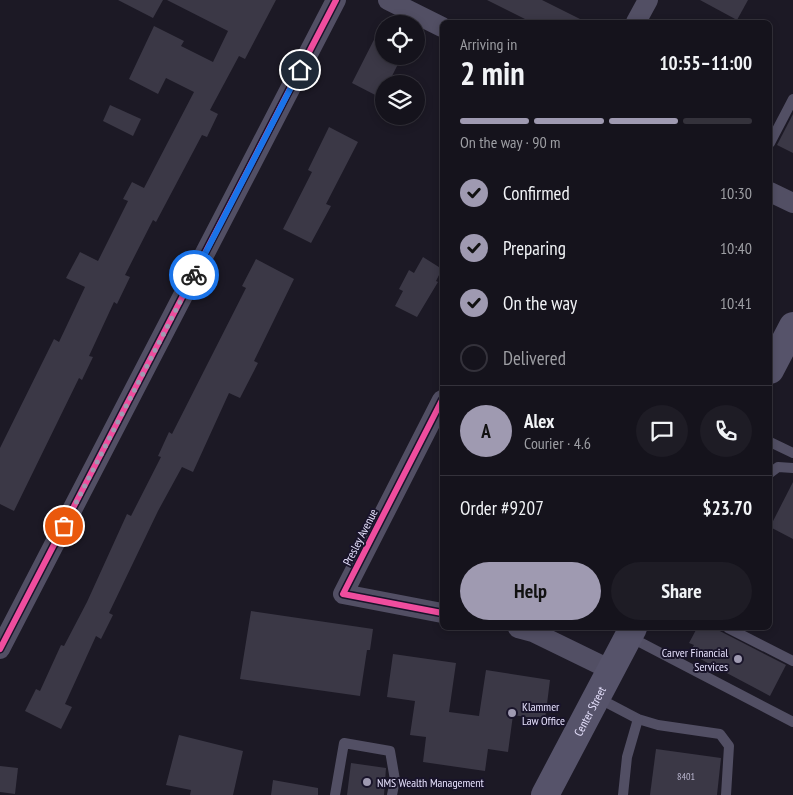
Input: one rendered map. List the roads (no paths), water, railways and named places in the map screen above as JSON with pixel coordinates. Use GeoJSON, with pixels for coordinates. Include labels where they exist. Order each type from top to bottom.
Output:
{"type":"FeatureCollection","features":[{"type":"Feature","properties":{"kind":"main road"},"geometry":{"type":"LineString","coordinates":[[772,366],[791,333]]}},
{"type":"Feature","properties":{"kind":"main road","name":"Center Street"},"geometry":{"type":"LineString","coordinates":[[545,795],[631,632]]}},
{"type":"Feature","properties":{"kind":"street"},"geometry":{"type":"LineString","coordinates":[[0,649],[336,0]]}},
{"type":"Feature","properties":{"kind":"street"},"geometry":{"type":"LineString","coordinates":[[388,0],[440,27]]}},
{"type":"Feature","properties":{"kind":"street"},"geometry":{"type":"LineString","coordinates":[[637,20],[648,0]]}},
{"type":"Feature","properties":{"kind":"street"},"geometry":{"type":"LineString","coordinates":[[772,193],[793,204]]}},
{"type":"Feature","properties":{"kind":"street","name":"Presley Avenue"},"geometry":{"type":"LineString","coordinates":[[440,404],[344,594],[440,613]]}},
{"type":"Feature","properties":{"kind":"street"},"geometry":{"type":"LineString","coordinates":[[526,630],[611,670]]}},
{"type":"Feature","properties":{"kind":"lane"},"geometry":{"type":"LineString","coordinates":[[772,139],[793,99]]}},
{"type":"Feature","properties":{"kind":"lane"},"geometry":{"type":"LineString","coordinates":[[772,443],[793,453]]}},
{"type":"Feature","properties":{"kind":"lane"},"geometry":{"type":"LineString","coordinates":[[772,471],[778,466],[793,468]]}},
{"type":"Feature","properties":{"kind":"lane"},"geometry":{"type":"LineString","coordinates":[[732,630],[793,661]]}},
{"type":"Feature","properties":{"kind":"lane"},"geometry":{"type":"LineString","coordinates":[[631,632],[793,722]]}},
{"type":"Feature","properties":{"kind":"lane"},"geometry":{"type":"LineString","coordinates":[[597,697],[638,719],[668,728],[716,732],[724,738],[729,746],[726,795]]}},
{"type":"Feature","properties":{"kind":"lane"},"geometry":{"type":"LineString","coordinates":[[623,795],[627,757],[638,719]]}},
{"type":"Feature","properties":{"kind":"lane"},"geometry":{"type":"LineString","coordinates":[[335,795],[344,743],[390,751],[395,780],[392,795]]}},
{"type":"Feature","properties":{"kind":"place","name":"Carver Financial Services"},"geometry":{"type":"Point","coordinates":[738,659]}},
{"type":"Feature","properties":{"kind":"place","name":"Klammer Law Office"},"geometry":{"type":"Point","coordinates":[512,713]}},
{"type":"Feature","properties":{"kind":"place","name":"NMS Wealth Management"},"geometry":{"type":"Point","coordinates":[367,782]}}]}
